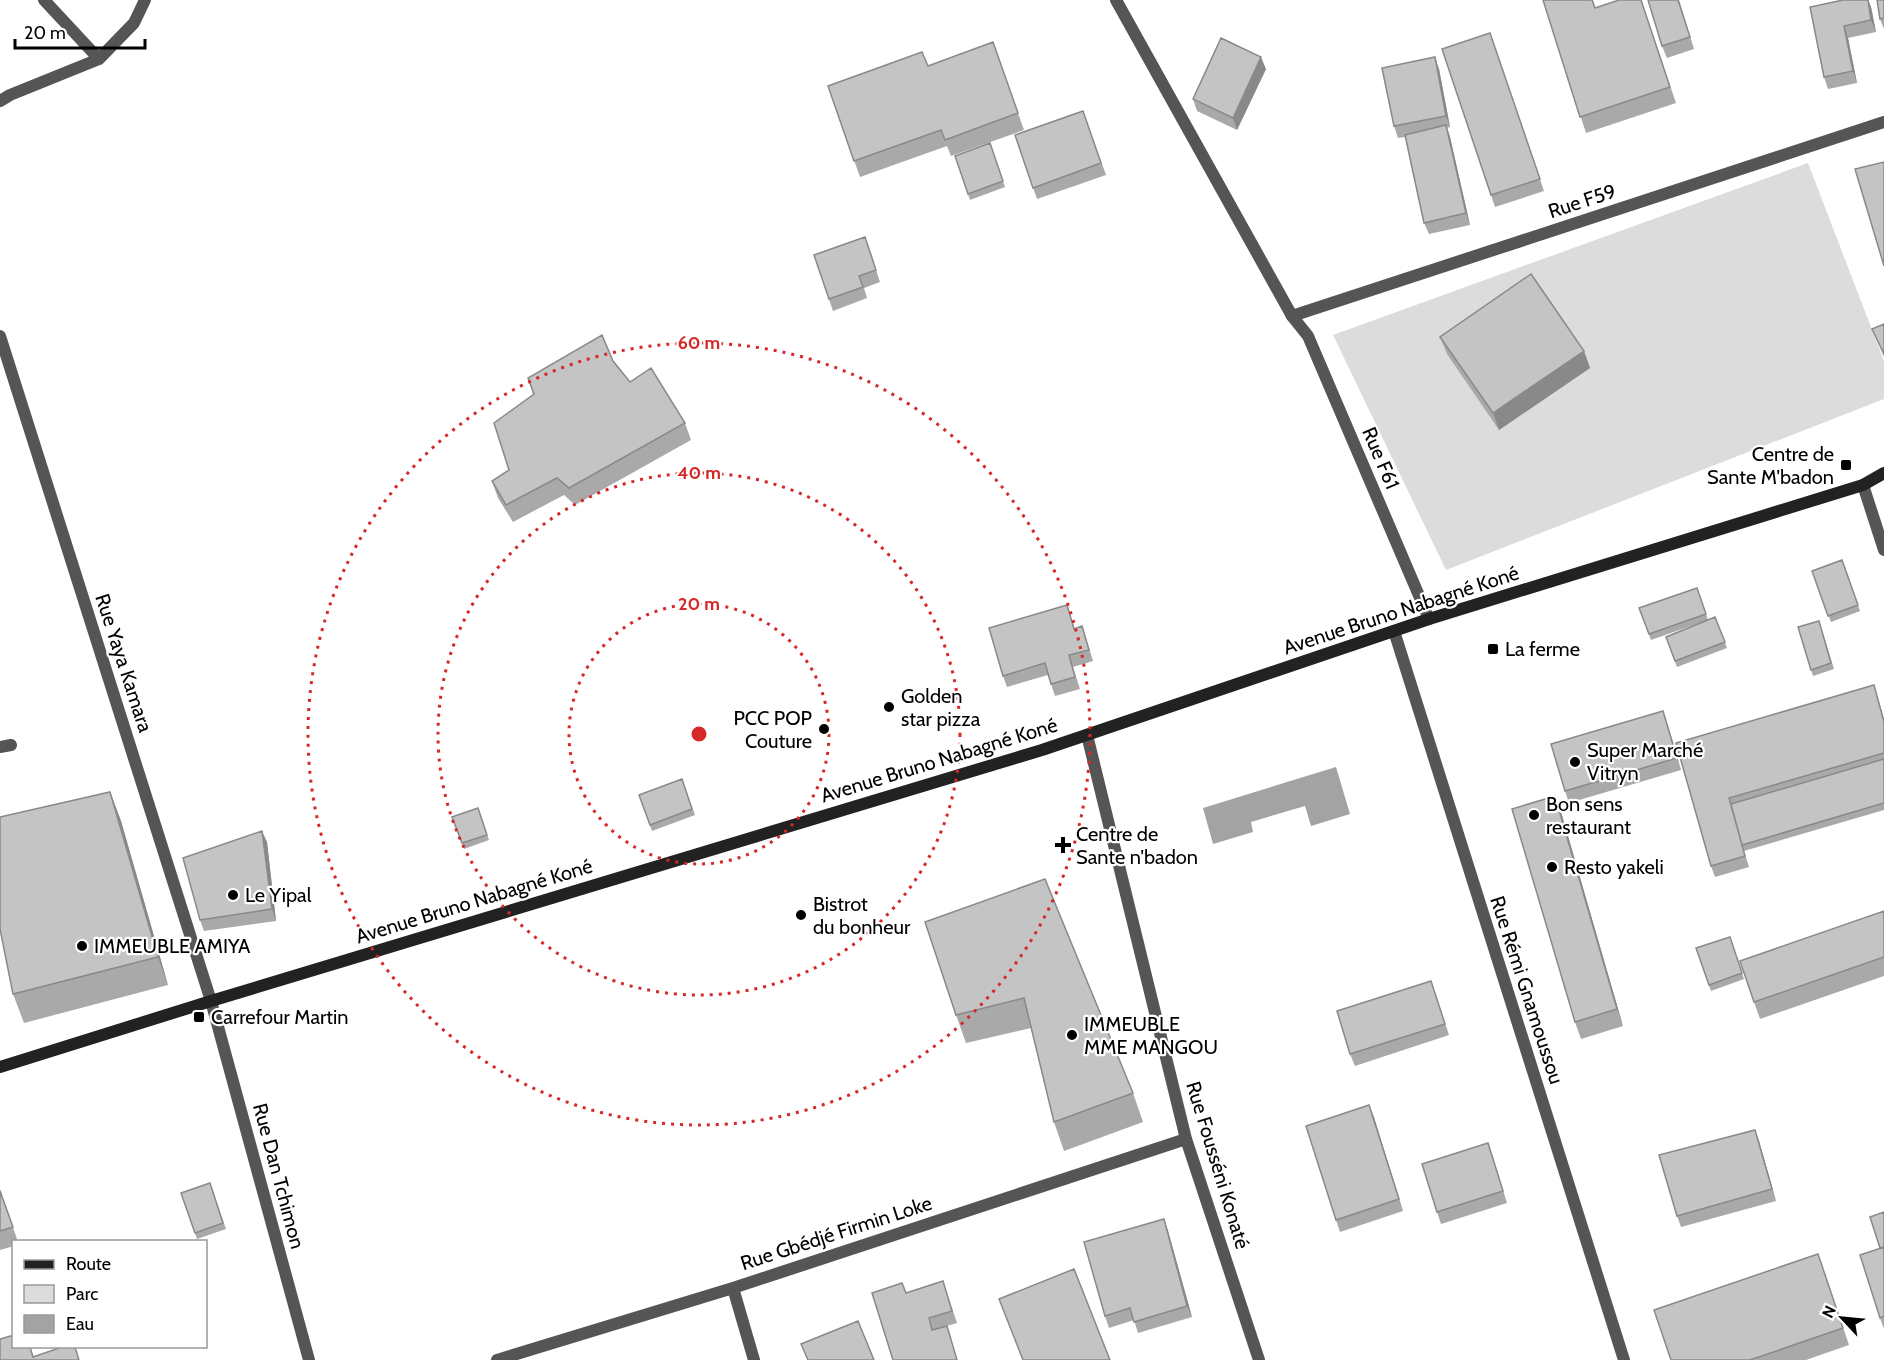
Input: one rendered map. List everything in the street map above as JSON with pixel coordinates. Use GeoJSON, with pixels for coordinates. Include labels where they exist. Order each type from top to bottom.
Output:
{"type":"FeatureCollection","features":[{"type":"Feature","properties":{"kind":"street"},"geometry":{"type":"LineString","coordinates":[[44,0],[99,59]]}},
{"type":"Feature","properties":{"kind":"street"},"geometry":{"type":"LineString","coordinates":[[0,101],[10,94],[99,59],[134,23],[145,0]]}},
{"type":"Feature","properties":{"kind":"street","name":"Rue F61"},"geometry":{"type":"LineString","coordinates":[[1116,0],[1292,316],[1308,336],[1429,619]]}},
{"type":"Feature","properties":{"kind":"street","name":"Rue F59"},"geometry":{"type":"LineString","coordinates":[[1292,316],[1884,122]]}},
{"type":"Feature","properties":{"kind":"street","name":"Rue Yaya Kamara"},"geometry":{"type":"LineString","coordinates":[[0,336],[211,1001]]}},
{"type":"Feature","properties":{"kind":"street","name":"Avenue Bruno Nabagné Koné"},"geometry":{"type":"LineString","coordinates":[[0,1067],[1087,735],[1429,619],[1863,485],[1884,473]]}},
{"type":"Feature","properties":{"kind":"street"},"geometry":{"type":"LineString","coordinates":[[1863,485],[1884,550]]}},
{"type":"Feature","properties":{"kind":"street","name":"Rue Rémi Gnamoussou"},"geometry":{"type":"LineString","coordinates":[[1394,631],[1624,1360]]}},
{"type":"Feature","properties":{"kind":"street","name":"Rue Fousséni Konaté"},"geometry":{"type":"LineString","coordinates":[[1087,735],[1186,1138],[1258,1360]]}},
{"type":"Feature","properties":{"kind":"street","name":"Rue Dan Tchimon"},"geometry":{"type":"LineString","coordinates":[[211,1001],[309,1360]]}},
{"type":"Feature","properties":{"kind":"street","name":"Rue Gbédjé Firmin Loke"},"geometry":{"type":"LineString","coordinates":[[497,1360],[733,1288],[1186,1138]]}},
{"type":"Feature","properties":{"kind":"street"},"geometry":{"type":"LineString","coordinates":[[733,1288],[754,1360]]}},
{"type":"Feature","properties":{"kind":"green space"},"geometry":{"type":"Polygon","coordinates":[[[1808,163],[1884,361],[1884,399],[1446,570],[1333,335],[1808,163]]]}},
{"type":"Feature","properties":{"kind":"water"},"geometry":{"type":"Polygon","coordinates":[[[1336,767],[1350,814],[1311,826],[1305,806],[1251,822],[1253,832],[1213,844],[1203,808],[1336,767]]]}},
{"type":"Feature","properties":{"kind":"building"},"geometry":{"type":"Polygon","coordinates":[[[1543,0],[1592,0],[1595,8],[1619,0],[1641,0],[1670,87],[1580,117],[1543,0]]]}},
{"type":"Feature","properties":{"kind":"building"},"geometry":{"type":"Polygon","coordinates":[[[1648,0],[1678,0],[1690,37],[1662,46],[1648,0]]]}},
{"type":"Feature","properties":{"kind":"building"},"geometry":{"type":"Polygon","coordinates":[[[1843,0],[1868,0],[1871,20],[1844,26],[1853,71],[1824,77],[1810,7],[1843,0]]]}},
{"type":"Feature","properties":{"kind":"building"},"geometry":{"type":"Polygon","coordinates":[[[1877,0],[1884,0],[1884,18],[1880,19],[1877,0]]]}},
{"type":"Feature","properties":{"kind":"building"},"geometry":{"type":"Polygon","coordinates":[[[1490,33],[1540,179],[1491,195],[1442,49],[1490,33]]]}},
{"type":"Feature","properties":{"kind":"building"},"geometry":{"type":"Polygon","coordinates":[[[1221,38],[1261,57],[1233,118],[1193,99],[1221,38]]]}},
{"type":"Feature","properties":{"kind":"building"},"geometry":{"type":"Polygon","coordinates":[[[993,42],[1018,113],[945,140],[941,130],[854,161],[828,86],[922,52],[928,66],[993,42]]]}},
{"type":"Feature","properties":{"kind":"building"},"geometry":{"type":"Polygon","coordinates":[[[1435,57],[1446,116],[1394,126],[1382,68],[1435,57]]]}},
{"type":"Feature","properties":{"kind":"building"},"geometry":{"type":"Polygon","coordinates":[[[1083,111],[1101,163],[1033,188],[1015,135],[1083,111]]]}},
{"type":"Feature","properties":{"kind":"building"},"geometry":{"type":"Polygon","coordinates":[[[1446,125],[1466,213],[1424,223],[1405,135],[1446,125]]]}},
{"type":"Feature","properties":{"kind":"building"},"geometry":{"type":"Polygon","coordinates":[[[990,143],[1003,181],[968,194],[955,156],[990,143]]]}},
{"type":"Feature","properties":{"kind":"building"},"geometry":{"type":"Polygon","coordinates":[[[1884,162],[1884,266],[1855,169],[1884,162]]]}},
{"type":"Feature","properties":{"kind":"building"},"geometry":{"type":"Polygon","coordinates":[[[865,237],[876,270],[859,276],[863,287],[829,299],[814,255],[865,237]]]}},
{"type":"Feature","properties":{"kind":"building"},"geometry":{"type":"Polygon","coordinates":[[[1531,274],[1584,351],[1493,413],[1440,337],[1531,274]]]}},
{"type":"Feature","properties":{"kind":"building"},"geometry":{"type":"Polygon","coordinates":[[[1884,324],[1884,354],[1872,329],[1884,324]]]}},
{"type":"Feature","properties":{"kind":"building"},"geometry":{"type":"Polygon","coordinates":[[[602,335],[613,361],[630,382],[651,368],[685,423],[569,488],[557,478],[506,505],[492,481],[509,470],[494,423],[534,394],[528,378],[602,335]]]}},
{"type":"Feature","properties":{"kind":"building"},"geometry":{"type":"Polygon","coordinates":[[[1842,560],[1858,605],[1828,616],[1812,571],[1842,560]]]}},
{"type":"Feature","properties":{"kind":"building"},"geometry":{"type":"Polygon","coordinates":[[[1697,588],[1706,614],[1649,634],[1639,608],[1697,588]]]}},
{"type":"Feature","properties":{"kind":"building"},"geometry":{"type":"Polygon","coordinates":[[[1067,605],[1074,629],[1082,626],[1089,650],[1069,655],[1075,677],[1051,684],[1045,663],[1003,676],[989,628],[1067,605]]]}},
{"type":"Feature","properties":{"kind":"building"},"geometry":{"type":"Polygon","coordinates":[[[1715,617],[1725,642],[1675,661],[1666,637],[1715,617]]]}},
{"type":"Feature","properties":{"kind":"building"},"geometry":{"type":"Polygon","coordinates":[[[1819,621],[1831,663],[1811,670],[1798,627],[1819,621]]]}},
{"type":"Feature","properties":{"kind":"building"},"geometry":{"type":"Polygon","coordinates":[[[1874,685],[1884,722],[1884,753],[1729,798],[1745,856],[1711,866],[1676,743],[1874,685]]]}},
{"type":"Feature","properties":{"kind":"building"},"geometry":{"type":"Polygon","coordinates":[[[1663,711],[1677,758],[1565,791],[1551,744],[1663,711]]]}},
{"type":"Feature","properties":{"kind":"building"},"geometry":{"type":"Polygon","coordinates":[[[1884,759],[1884,803],[1742,845],[1731,804],[1884,759]]]}},
{"type":"Feature","properties":{"kind":"building"},"geometry":{"type":"Polygon","coordinates":[[[682,779],[692,809],[650,825],[639,795],[682,779]]]}},
{"type":"Feature","properties":{"kind":"building","name":"IMMEUBLE AMIYA"},"geometry":{"type":"Polygon","coordinates":[[[110,792],[158,957],[13,994],[0,929],[0,817],[110,792]]]}},
{"type":"Feature","properties":{"kind":"building"},"geometry":{"type":"Polygon","coordinates":[[[1555,796],[1617,1009],[1575,1022],[1512,809],[1555,796]]]}},
{"type":"Feature","properties":{"kind":"building"},"geometry":{"type":"Polygon","coordinates":[[[478,808],[487,835],[462,843],[452,817],[478,808]]]}},
{"type":"Feature","properties":{"kind":"building","name":"Le Yipal"},"geometry":{"type":"Polygon","coordinates":[[[262,831],[272,909],[200,920],[183,858],[262,831]]]}},
{"type":"Feature","properties":{"kind":"building","name":"IMMEUBLE MME MANGOU"},"geometry":{"type":"Polygon","coordinates":[[[1045,879],[1133,1093],[1054,1122],[1024,998],[956,1015],[925,922],[1045,879]]]}},
{"type":"Feature","properties":{"kind":"building"},"geometry":{"type":"Polygon","coordinates":[[[1884,911],[1884,957],[1754,1002],[1740,961],[1884,911]]]}},
{"type":"Feature","properties":{"kind":"building"},"geometry":{"type":"Polygon","coordinates":[[[1730,937],[1742,973],[1709,985],[1696,948],[1730,937]]]}},
{"type":"Feature","properties":{"kind":"building"},"geometry":{"type":"Polygon","coordinates":[[[1431,981],[1445,1024],[1350,1054],[1337,1011],[1431,981]]]}},
{"type":"Feature","properties":{"kind":"building"},"geometry":{"type":"Polygon","coordinates":[[[1369,1105],[1399,1199],[1336,1220],[1306,1126],[1369,1105]]]}},
{"type":"Feature","properties":{"kind":"building"},"geometry":{"type":"Polygon","coordinates":[[[1755,1130],[1772,1189],[1677,1216],[1659,1155],[1755,1130]]]}},
{"type":"Feature","properties":{"kind":"building"},"geometry":{"type":"Polygon","coordinates":[[[1488,1143],[1503,1191],[1437,1212],[1422,1164],[1488,1143]]]}},
{"type":"Feature","properties":{"kind":"building"},"geometry":{"type":"Polygon","coordinates":[[[210,1183],[223,1223],[195,1233],[181,1193],[210,1183]]]}},
{"type":"Feature","properties":{"kind":"building"},"geometry":{"type":"Polygon","coordinates":[[[0,1191],[13,1227],[0,1231],[0,1191]]]}},
{"type":"Feature","properties":{"kind":"building"},"geometry":{"type":"Polygon","coordinates":[[[1884,1212],[1884,1247],[1880,1248],[1870,1217],[1884,1212]]]}},
{"type":"Feature","properties":{"kind":"building"},"geometry":{"type":"Polygon","coordinates":[[[1164,1219],[1187,1306],[1134,1322],[1130,1308],[1105,1316],[1084,1242],[1164,1219]]]}},
{"type":"Feature","properties":{"kind":"building"},"geometry":{"type":"Polygon","coordinates":[[[1884,1247],[1884,1316],[1880,1318],[1860,1255],[1884,1247]]]}},
{"type":"Feature","properties":{"kind":"building"},"geometry":{"type":"Polygon","coordinates":[[[1818,1254],[1843,1328],[1750,1360],[1671,1360],[1654,1310],[1818,1254]]]}},
{"type":"Feature","properties":{"kind":"building"},"geometry":{"type":"Polygon","coordinates":[[[1074,1269],[1110,1360],[1023,1360],[999,1299],[1074,1269]]]}},
{"type":"Feature","properties":{"kind":"building"},"geometry":{"type":"Polygon","coordinates":[[[943,1281],[952,1311],[929,1318],[932,1330],[947,1326],[957,1360],[893,1360],[872,1293],[902,1283],[906,1293],[943,1281]]]}},
{"type":"Feature","properties":{"kind":"building"},"geometry":{"type":"Polygon","coordinates":[[[858,1321],[874,1360],[808,1360],[801,1344],[858,1321]]]}},
{"type":"Feature","properties":{"kind":"building"},"geometry":{"type":"Polygon","coordinates":[[[12,1336],[12,1348],[30,1348],[33,1357],[59,1348],[75,1348],[79,1360],[0,1360],[0,1339],[12,1336]]]}},
{"type":"Feature","properties":{"kind":"place","name":"Centre de Sante M'badon"},"geometry":{"type":"Point","coordinates":[1846,465]}},
{"type":"Feature","properties":{"kind":"place","name":"La ferme"},"geometry":{"type":"Point","coordinates":[1493,649]}},
{"type":"Feature","properties":{"kind":"place","name":"Golden star pizza"},"geometry":{"type":"Point","coordinates":[889,707]}},
{"type":"Feature","properties":{"kind":"place","name":"PCC POP Couture"},"geometry":{"type":"Point","coordinates":[824,729]}},
{"type":"Feature","properties":{"kind":"place","name":"Super Marché Vitryn"},"geometry":{"type":"Point","coordinates":[1575,762]}},
{"type":"Feature","properties":{"kind":"place","name":"Bon sens restaurant"},"geometry":{"type":"Point","coordinates":[1534,815]}},
{"type":"Feature","properties":{"kind":"place","name":"Centre de Sante n'badon"},"geometry":{"type":"Point","coordinates":[1063,845]}},
{"type":"Feature","properties":{"kind":"place","name":"Resto yakeli"},"geometry":{"type":"Point","coordinates":[1552,867]}},
{"type":"Feature","properties":{"kind":"place","name":"Le Yipal"},"geometry":{"type":"Point","coordinates":[233,895]}},
{"type":"Feature","properties":{"kind":"place","name":"Bistrot du bonheur"},"geometry":{"type":"Point","coordinates":[801,915]}},
{"type":"Feature","properties":{"kind":"place","name":"IMMEUBLE AMIYA"},"geometry":{"type":"Point","coordinates":[82,946]}},
{"type":"Feature","properties":{"kind":"place","name":"Carrefour Martin"},"geometry":{"type":"Point","coordinates":[199,1017]}},
{"type":"Feature","properties":{"kind":"place","name":"IMMEUBLE MME MANGOU"},"geometry":{"type":"Point","coordinates":[1072,1035]}}]}
